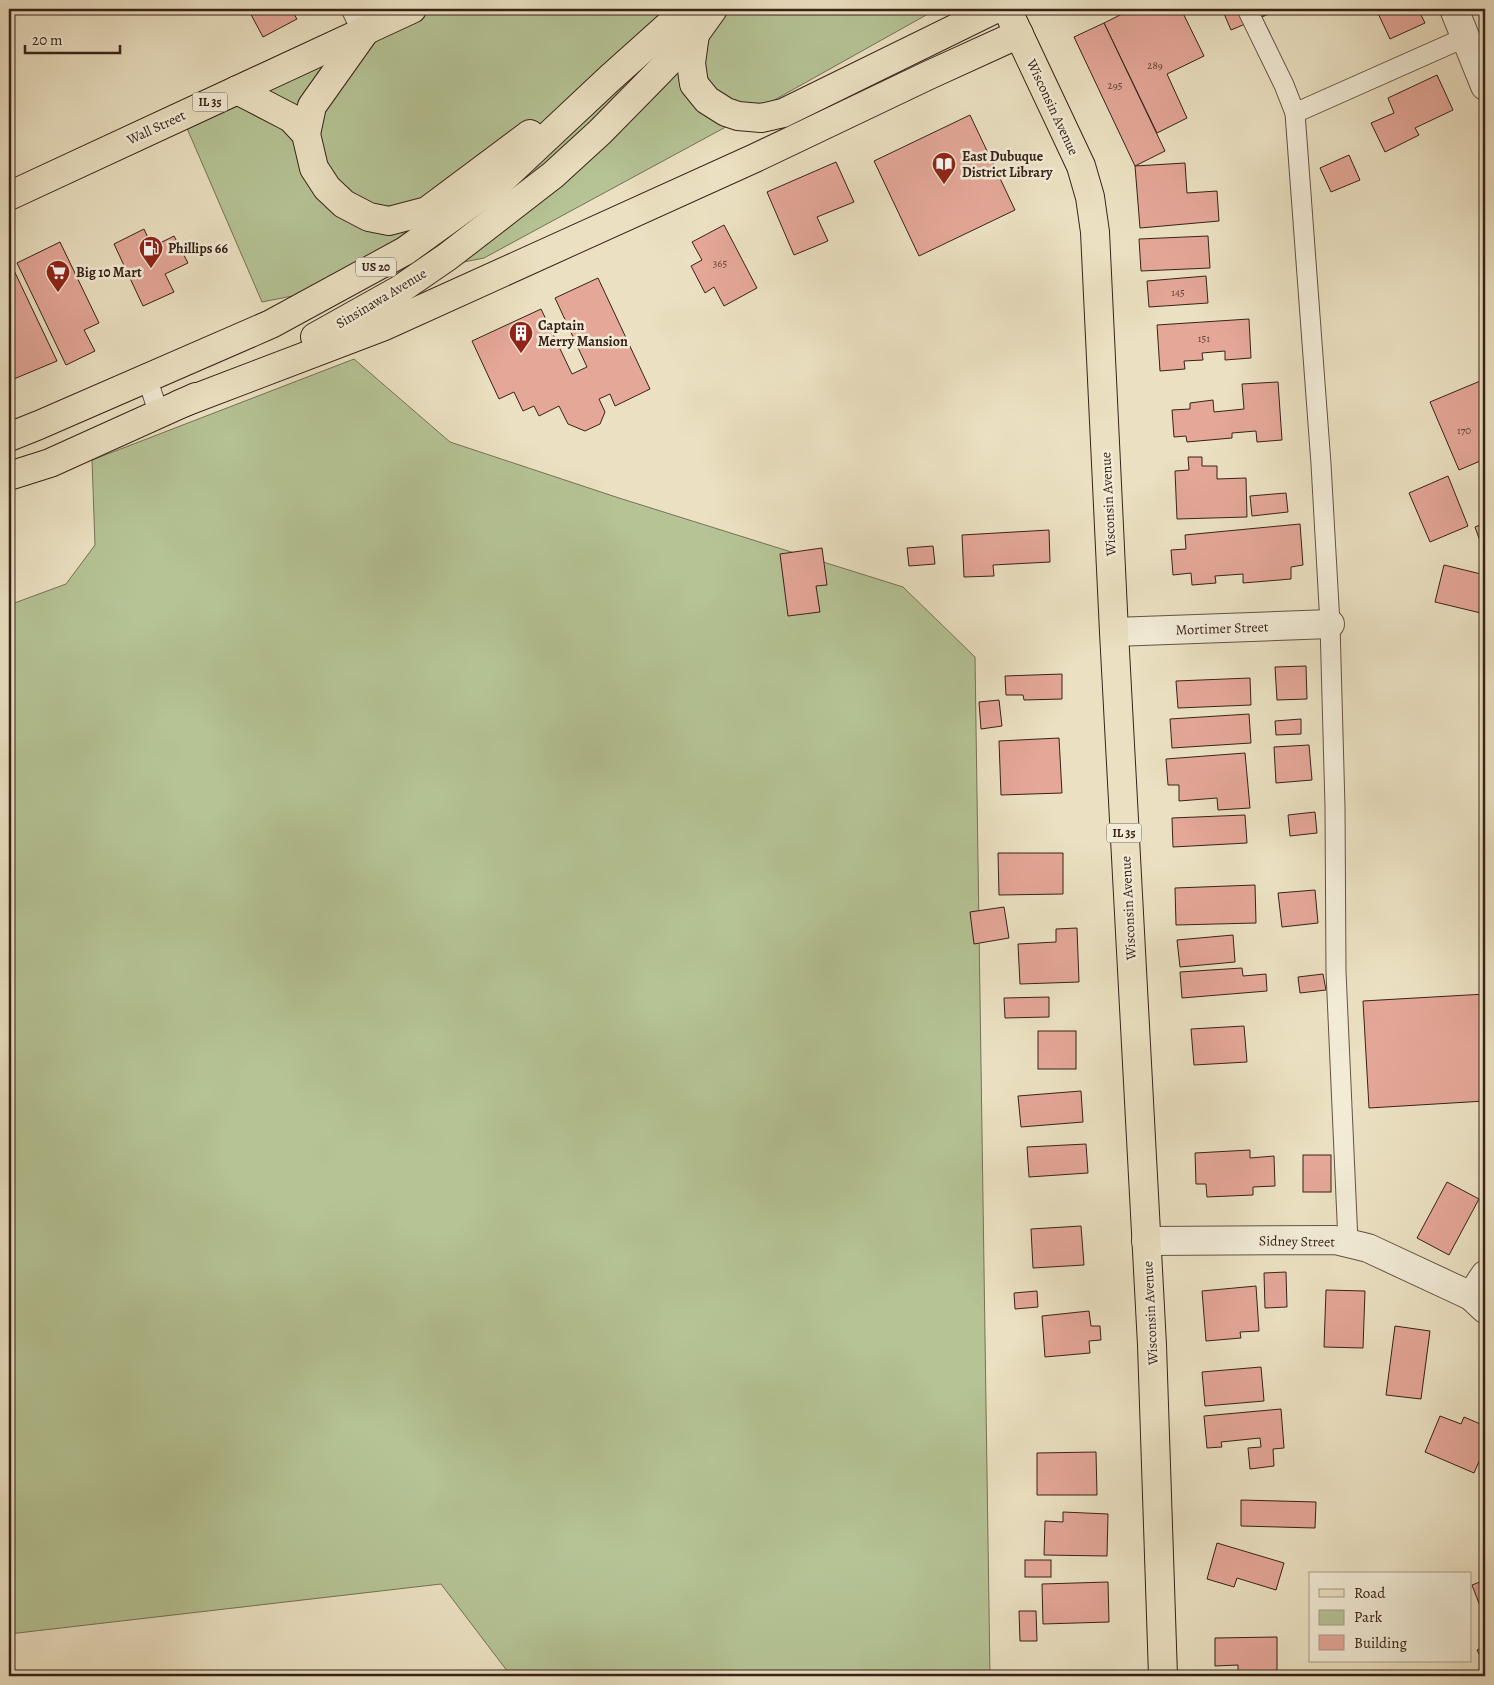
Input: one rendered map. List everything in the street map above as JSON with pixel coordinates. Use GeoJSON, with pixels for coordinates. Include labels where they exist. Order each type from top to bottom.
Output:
{"type":"FeatureCollection","features":[{"type":"Feature","properties":{"kind":"main road","name":"Wall Street"},"geometry":{"type":"LineString","coordinates":[[9,196],[237,90],[361,20],[412,9]]}},
{"type":"Feature","properties":{"kind":"main road","name":"Sinsinawa Avenue"},"geometry":{"type":"LineString","coordinates":[[9,437],[271,324],[405,250],[496,186],[581,105],[691,21],[713,9]]}},
{"type":"Feature","properties":{"kind":"main road"},"geometry":{"type":"LineString","coordinates":[[691,21],[691,63],[694,84],[714,105],[726,112],[738,116],[761,118],[783,113],[995,9]]}},
{"type":"Feature","properties":{"kind":"main road","name":"Wisconsin Avenue"},"geometry":{"type":"LineString","coordinates":[[1007,9],[1081,166],[1090,197],[1095,232],[1152,1345],[1163,1676]]}},
{"type":"Feature","properties":{"kind":"main road"},"geometry":{"type":"LineString","coordinates":[[361,20],[312,106],[306,134],[314,168],[327,188],[344,204],[369,217],[389,221],[427,211],[527,135],[581,105]]}},
{"type":"Feature","properties":{"kind":"main road","name":"Sinsinawa Avenue"},"geometry":{"type":"LineString","coordinates":[[9,476],[50,463],[169,409],[288,352],[399,290],[447,257],[553,175],[600,132],[691,21]]}},
{"type":"Feature","properties":{"kind":"main road"},"geometry":{"type":"LineString","coordinates":[[169,409],[382,327],[746,162],[1019,34]]}},
{"type":"Feature","properties":{"kind":"main road"},"geometry":{"type":"LineString","coordinates":[[237,90],[291,118],[306,134]]}},
{"type":"Feature","properties":{"kind":"street"},"geometry":{"type":"LineString","coordinates":[[1454,9],[1485,86]]}},
{"type":"Feature","properties":{"kind":"street","name":"Mortimer Street"},"geometry":{"type":"LineString","coordinates":[[1114,632],[1330,624]]}},
{"type":"Feature","properties":{"kind":"street","name":"Sidney Street"},"geometry":{"type":"LineString","coordinates":[[1146,1240],[1335,1240],[1348,1242],[1368,1248],[1480,1293]]}},
{"type":"Feature","properties":{"kind":"lane"},"geometry":{"type":"LineString","coordinates":[[1247,9],[1284,85],[1295,113],[1322,464],[1330,624],[1335,807],[1336,972],[1348,1242]]}},
{"type":"Feature","properties":{"kind":"lane"},"geometry":{"type":"LineString","coordinates":[[1295,113],[1466,37]]}},
{"type":"Feature","properties":{"kind":"lane"},"geometry":{"type":"LineString","coordinates":[[146,378],[169,409]]}},
{"type":"Feature","properties":{"kind":"green space"},"geometry":{"type":"Polygon","coordinates":[[[425,9],[937,9],[735,122],[484,258],[262,302],[183,119],[425,9]]]}},
{"type":"Feature","properties":{"kind":"green space"},"geometry":{"type":"Polygon","coordinates":[[[354,359],[450,442],[619,498],[903,587],[975,657],[990,1676],[511,1676],[441,1584],[9,1634],[9,605],[66,584],[95,545],[92,460],[354,359]]]}},
{"type":"Feature","properties":{"kind":"building"},"geometry":{"type":"Polygon","coordinates":[[[248,9],[291,9],[297,19],[263,37],[248,9]]]}},
{"type":"Feature","properties":{"kind":"building"},"geometry":{"type":"Polygon","coordinates":[[[1132,9],[1181,9],[1204,56],[1167,74],[1187,118],[1157,133],[1104,23],[1132,9]]]}},
{"type":"Feature","properties":{"kind":"building"},"geometry":{"type":"Polygon","coordinates":[[[1222,9],[1261,9],[1264,16],[1231,30],[1222,9]]]}},
{"type":"Feature","properties":{"kind":"building"},"geometry":{"type":"Polygon","coordinates":[[[1261,9],[1281,9],[1264,16],[1261,9]]]}},
{"type":"Feature","properties":{"kind":"building"},"geometry":{"type":"Polygon","coordinates":[[[1376,9],[1418,9],[1425,23],[1390,39],[1376,9]]]}},
{"type":"Feature","properties":{"kind":"building"},"geometry":{"type":"Polygon","coordinates":[[[1104,23],[1165,151],[1135,166],[1074,37],[1104,23]]]}},
{"type":"Feature","properties":{"kind":"building"},"geometry":{"type":"Polygon","coordinates":[[[1437,75],[1453,110],[1415,128],[1419,135],[1385,152],[1371,123],[1394,113],[1388,98],[1437,75]]]}},
{"type":"Feature","properties":{"kind":"building","name":"East Dubuque District Library"},"geometry":{"type":"Polygon","coordinates":[[[970,115],[1015,210],[919,256],[874,161],[970,115]]]}},
{"type":"Feature","properties":{"kind":"building"},"geometry":{"type":"Polygon","coordinates":[[[1349,155],[1360,180],[1331,192],[1320,168],[1349,155]]]}},
{"type":"Feature","properties":{"kind":"building"},"geometry":{"type":"Polygon","coordinates":[[[836,162],[854,202],[817,217],[828,241],[794,255],[767,192],[836,162]]]}},
{"type":"Feature","properties":{"kind":"building"},"geometry":{"type":"Polygon","coordinates":[[[1185,163],[1187,193],[1217,191],[1219,221],[1140,228],[1135,166],[1185,163]]]}},
{"type":"Feature","properties":{"kind":"building"},"geometry":{"type":"Polygon","coordinates":[[[724,225],[757,288],[724,306],[714,287],[705,293],[691,266],[702,260],[692,242],[724,225]]]}},
{"type":"Feature","properties":{"kind":"building","name":"Phillips 66"},"geometry":{"type":"Polygon","coordinates":[[[144,229],[152,247],[174,236],[188,263],[165,274],[174,292],[143,306],[114,244],[144,229]]]}},
{"type":"Feature","properties":{"kind":"building"},"geometry":{"type":"Polygon","coordinates":[[[1208,236],[1210,268],[1141,271],[1139,239],[1208,236]]]}},
{"type":"Feature","properties":{"kind":"building","name":"Big 10 Mart"},"geometry":{"type":"Polygon","coordinates":[[[60,242],[99,323],[84,330],[95,351],[66,365],[17,263],[60,242]]]}},
{"type":"Feature","properties":{"kind":"building"},"geometry":{"type":"Polygon","coordinates":[[[9,260],[57,361],[9,381],[9,260]]]}},
{"type":"Feature","properties":{"kind":"building"},"geometry":{"type":"Polygon","coordinates":[[[1206,276],[1208,303],[1149,307],[1147,281],[1206,276]]]}},
{"type":"Feature","properties":{"kind":"building","name":"Captain Merry Mansion"},"geometry":{"type":"Polygon","coordinates":[[[598,278],[650,389],[615,406],[610,394],[599,399],[605,412],[600,424],[585,431],[568,424],[559,406],[539,416],[534,406],[523,411],[514,392],[499,399],[472,341],[541,309],[572,374],[587,367],[555,298],[598,278]]]}},
{"type":"Feature","properties":{"kind":"building"},"geometry":{"type":"Polygon","coordinates":[[[1249,319],[1251,358],[1225,360],[1225,351],[1202,353],[1203,360],[1184,361],[1185,369],[1160,371],[1157,325],[1249,319]]]}},
{"type":"Feature","properties":{"kind":"building"},"geometry":{"type":"Polygon","coordinates":[[[1485,379],[1485,459],[1459,470],[1430,402],[1485,379]]]}},
{"type":"Feature","properties":{"kind":"building"},"geometry":{"type":"Polygon","coordinates":[[[1278,382],[1282,440],[1257,442],[1256,431],[1232,433],[1232,438],[1187,442],[1186,436],[1174,437],[1172,410],[1190,409],[1190,403],[1213,400],[1214,412],[1244,409],[1242,384],[1278,382]]]}},
{"type":"Feature","properties":{"kind":"building"},"geometry":{"type":"Polygon","coordinates":[[[1188,457],[1202,457],[1202,466],[1217,466],[1217,479],[1246,478],[1247,517],[1177,519],[1175,471],[1189,470],[1188,457]]]}},
{"type":"Feature","properties":{"kind":"building"},"geometry":{"type":"Polygon","coordinates":[[[1448,476],[1468,526],[1430,542],[1409,493],[1448,476]]]}},
{"type":"Feature","properties":{"kind":"building"},"geometry":{"type":"Polygon","coordinates":[[[1286,493],[1288,512],[1252,516],[1250,496],[1286,493]]]}},
{"type":"Feature","properties":{"kind":"building"},"geometry":{"type":"Polygon","coordinates":[[[1485,523],[1485,555],[1475,527],[1485,523]]]}},
{"type":"Feature","properties":{"kind":"building"},"geometry":{"type":"Polygon","coordinates":[[[1300,524],[1303,565],[1291,567],[1291,579],[1243,583],[1243,574],[1215,576],[1216,583],[1192,585],[1191,573],[1173,575],[1171,550],[1186,549],[1185,535],[1300,524]]]}},
{"type":"Feature","properties":{"kind":"building"},"geometry":{"type":"Polygon","coordinates":[[[1049,530],[1050,562],[993,565],[994,576],[964,577],[962,535],[1049,530]]]}},
{"type":"Feature","properties":{"kind":"building"},"geometry":{"type":"Polygon","coordinates":[[[933,546],[935,564],[909,566],[907,548],[933,546]]]}},
{"type":"Feature","properties":{"kind":"building"},"geometry":{"type":"Polygon","coordinates":[[[822,548],[827,585],[816,586],[820,612],[788,616],[780,554],[822,548]]]}},
{"type":"Feature","properties":{"kind":"building"},"geometry":{"type":"Polygon","coordinates":[[[1444,565],[1485,575],[1485,614],[1435,602],[1444,565]]]}},
{"type":"Feature","properties":{"kind":"building"},"geometry":{"type":"Polygon","coordinates":[[[1306,666],[1307,699],[1277,700],[1275,667],[1306,666]]]}},
{"type":"Feature","properties":{"kind":"building"},"geometry":{"type":"Polygon","coordinates":[[[1062,674],[1062,699],[1024,700],[1023,695],[1006,695],[1005,676],[1062,674]]]}},
{"type":"Feature","properties":{"kind":"building"},"geometry":{"type":"Polygon","coordinates":[[[1250,678],[1251,705],[1178,708],[1176,681],[1250,678]]]}},
{"type":"Feature","properties":{"kind":"building"},"geometry":{"type":"Polygon","coordinates":[[[999,700],[1002,726],[981,729],[979,702],[999,700]]]}},
{"type":"Feature","properties":{"kind":"building"},"geometry":{"type":"Polygon","coordinates":[[[1249,714],[1251,743],[1172,748],[1170,719],[1249,714]]]}},
{"type":"Feature","properties":{"kind":"building"},"geometry":{"type":"Polygon","coordinates":[[[1301,719],[1301,734],[1276,735],[1275,721],[1301,719]]]}},
{"type":"Feature","properties":{"kind":"building"},"geometry":{"type":"Polygon","coordinates":[[[1059,738],[1062,793],[1001,795],[999,741],[1059,738]]]}},
{"type":"Feature","properties":{"kind":"building"},"geometry":{"type":"Polygon","coordinates":[[[1309,745],[1312,780],[1276,783],[1274,747],[1309,745]]]}},
{"type":"Feature","properties":{"kind":"building"},"geometry":{"type":"Polygon","coordinates":[[[1245,753],[1250,808],[1218,810],[1217,798],[1179,801],[1179,785],[1168,785],[1166,759],[1245,753]]]}},
{"type":"Feature","properties":{"kind":"building"},"geometry":{"type":"Polygon","coordinates":[[[1315,812],[1317,833],[1290,836],[1288,815],[1315,812]]]}},
{"type":"Feature","properties":{"kind":"building"},"geometry":{"type":"Polygon","coordinates":[[[1245,815],[1247,843],[1173,847],[1172,818],[1245,815]]]}},
{"type":"Feature","properties":{"kind":"building"},"geometry":{"type":"Polygon","coordinates":[[[998,853],[1063,853],[1063,894],[999,895],[998,853]]]}},
{"type":"Feature","properties":{"kind":"building"},"geometry":{"type":"Polygon","coordinates":[[[1255,885],[1256,923],[1176,925],[1175,888],[1255,885]]]}},
{"type":"Feature","properties":{"kind":"building"},"geometry":{"type":"Polygon","coordinates":[[[1315,890],[1318,923],[1282,927],[1278,893],[1315,890]]]}},
{"type":"Feature","properties":{"kind":"building"},"geometry":{"type":"Polygon","coordinates":[[[1004,907],[1009,938],[974,944],[970,912],[1004,907]]]}},
{"type":"Feature","properties":{"kind":"building"},"geometry":{"type":"Polygon","coordinates":[[[1077,928],[1079,982],[1020,984],[1018,944],[1056,942],[1056,929],[1077,928]]]}},
{"type":"Feature","properties":{"kind":"building"},"geometry":{"type":"Polygon","coordinates":[[[1233,935],[1235,962],[1180,967],[1177,940],[1233,935]]]}},
{"type":"Feature","properties":{"kind":"building"},"geometry":{"type":"Polygon","coordinates":[[[1242,968],[1243,976],[1266,974],[1267,991],[1182,998],[1180,972],[1242,968]]]}},
{"type":"Feature","properties":{"kind":"building"},"geometry":{"type":"Polygon","coordinates":[[[1323,974],[1326,990],[1300,993],[1298,977],[1323,974]]]}},
{"type":"Feature","properties":{"kind":"building"},"geometry":{"type":"Polygon","coordinates":[[[1485,994],[1485,1101],[1369,1108],[1363,1001],[1485,994]]]}},
{"type":"Feature","properties":{"kind":"building"},"geometry":{"type":"Polygon","coordinates":[[[1049,997],[1049,1017],[1005,1018],[1004,998],[1049,997]]]}},
{"type":"Feature","properties":{"kind":"building"},"geometry":{"type":"Polygon","coordinates":[[[1244,1026],[1247,1062],[1194,1065],[1191,1029],[1244,1026]]]}},
{"type":"Feature","properties":{"kind":"building"},"geometry":{"type":"Polygon","coordinates":[[[1038,1031],[1076,1031],[1076,1069],[1038,1069],[1038,1031]]]}},
{"type":"Feature","properties":{"kind":"building"},"geometry":{"type":"Polygon","coordinates":[[[1081,1091],[1083,1122],[1021,1127],[1018,1096],[1081,1091]]]}},
{"type":"Feature","properties":{"kind":"building"},"geometry":{"type":"Polygon","coordinates":[[[1086,1144],[1088,1173],[1029,1177],[1027,1147],[1086,1144]]]}},
{"type":"Feature","properties":{"kind":"building"},"geometry":{"type":"Polygon","coordinates":[[[1250,1150],[1250,1158],[1274,1156],[1275,1186],[1253,1187],[1253,1195],[1207,1197],[1206,1184],[1196,1184],[1195,1153],[1250,1150]]]}},
{"type":"Feature","properties":{"kind":"building"},"geometry":{"type":"Polygon","coordinates":[[[1303,1155],[1331,1155],[1331,1192],[1303,1192],[1303,1155]]]}},
{"type":"Feature","properties":{"kind":"building"},"geometry":{"type":"Polygon","coordinates":[[[1447,1182],[1479,1199],[1449,1255],[1417,1238],[1447,1182]]]}},
{"type":"Feature","properties":{"kind":"building"},"geometry":{"type":"Polygon","coordinates":[[[1081,1226],[1084,1265],[1033,1268],[1031,1229],[1081,1226]]]}},
{"type":"Feature","properties":{"kind":"building"},"geometry":{"type":"Polygon","coordinates":[[[1286,1272],[1287,1307],[1265,1308],[1264,1273],[1286,1272]]]}},
{"type":"Feature","properties":{"kind":"building"},"geometry":{"type":"Polygon","coordinates":[[[1256,1286],[1259,1331],[1240,1332],[1241,1338],[1206,1341],[1202,1291],[1256,1286]]]}},
{"type":"Feature","properties":{"kind":"building"},"geometry":{"type":"Polygon","coordinates":[[[1326,1290],[1365,1291],[1363,1348],[1324,1347],[1326,1290]]]}},
{"type":"Feature","properties":{"kind":"building"},"geometry":{"type":"Polygon","coordinates":[[[1037,1291],[1038,1307],[1015,1309],[1014,1293],[1037,1291]]]}},
{"type":"Feature","properties":{"kind":"building"},"geometry":{"type":"Polygon","coordinates":[[[1089,1311],[1091,1326],[1100,1326],[1101,1340],[1089,1341],[1090,1353],[1045,1357],[1042,1316],[1089,1311]]]}},
{"type":"Feature","properties":{"kind":"building"},"geometry":{"type":"Polygon","coordinates":[[[1395,1326],[1430,1331],[1421,1399],[1386,1395],[1395,1326]]]}},
{"type":"Feature","properties":{"kind":"building"},"geometry":{"type":"Polygon","coordinates":[[[1261,1367],[1264,1401],[1205,1406],[1202,1372],[1261,1367]]]}},
{"type":"Feature","properties":{"kind":"building"},"geometry":{"type":"Polygon","coordinates":[[[1281,1409],[1284,1448],[1273,1449],[1274,1466],[1250,1469],[1248,1448],[1261,1447],[1260,1438],[1221,1442],[1222,1447],[1207,1448],[1204,1416],[1281,1409]]]}},
{"type":"Feature","properties":{"kind":"building"},"geometry":{"type":"Polygon","coordinates":[[[1440,1416],[1461,1424],[1464,1417],[1485,1426],[1485,1448],[1474,1473],[1425,1452],[1440,1416]]]}},
{"type":"Feature","properties":{"kind":"building"},"geometry":{"type":"Polygon","coordinates":[[[1096,1452],[1097,1495],[1037,1495],[1037,1453],[1096,1452]]]}},
{"type":"Feature","properties":{"kind":"building"},"geometry":{"type":"Polygon","coordinates":[[[1241,1500],[1316,1502],[1315,1528],[1241,1526],[1241,1500]]]}},
{"type":"Feature","properties":{"kind":"building"},"geometry":{"type":"Polygon","coordinates":[[[1063,1512],[1108,1514],[1107,1556],[1044,1555],[1045,1521],[1063,1522],[1063,1512]]]}},
{"type":"Feature","properties":{"kind":"building"},"geometry":{"type":"Polygon","coordinates":[[[1217,1543],[1284,1563],[1276,1590],[1237,1578],[1234,1587],[1207,1579],[1217,1543]]]}},
{"type":"Feature","properties":{"kind":"building"},"geometry":{"type":"Polygon","coordinates":[[[1025,1560],[1051,1560],[1051,1577],[1025,1577],[1025,1560]]]}},
{"type":"Feature","properties":{"kind":"building"},"geometry":{"type":"Polygon","coordinates":[[[1485,1580],[1485,1619],[1472,1585],[1485,1580]]]}},
{"type":"Feature","properties":{"kind":"building"},"geometry":{"type":"Polygon","coordinates":[[[1108,1582],[1109,1622],[1043,1624],[1042,1584],[1108,1582]]]}},
{"type":"Feature","properties":{"kind":"building"},"geometry":{"type":"Polygon","coordinates":[[[1019,1611],[1036,1611],[1037,1641],[1020,1641],[1019,1611]]]}},
{"type":"Feature","properties":{"kind":"building"},"geometry":{"type":"Polygon","coordinates":[[[1277,1637],[1277,1673],[1263,1673],[1263,1676],[1238,1676],[1238,1665],[1215,1666],[1215,1638],[1277,1637]]]}},
{"type":"Feature","properties":{"kind":"building"},"geometry":{"type":"Polygon","coordinates":[[[1485,1646],[1485,1666],[1477,1650],[1485,1646]]]}},
{"type":"Feature","properties":{"kind":"place","name":"East Dubuque District Library"},"geometry":{"type":"Point","coordinates":[944,185]}},
{"type":"Feature","properties":{"kind":"place","name":"Phillips 66"},"geometry":{"type":"Point","coordinates":[151,269]}},
{"type":"Feature","properties":{"kind":"place","name":"Big 10 Mart"},"geometry":{"type":"Point","coordinates":[58,293]}},
{"type":"Feature","properties":{"kind":"place","name":"Captain Merry Mansion"},"geometry":{"type":"Point","coordinates":[521,354]}}]}
